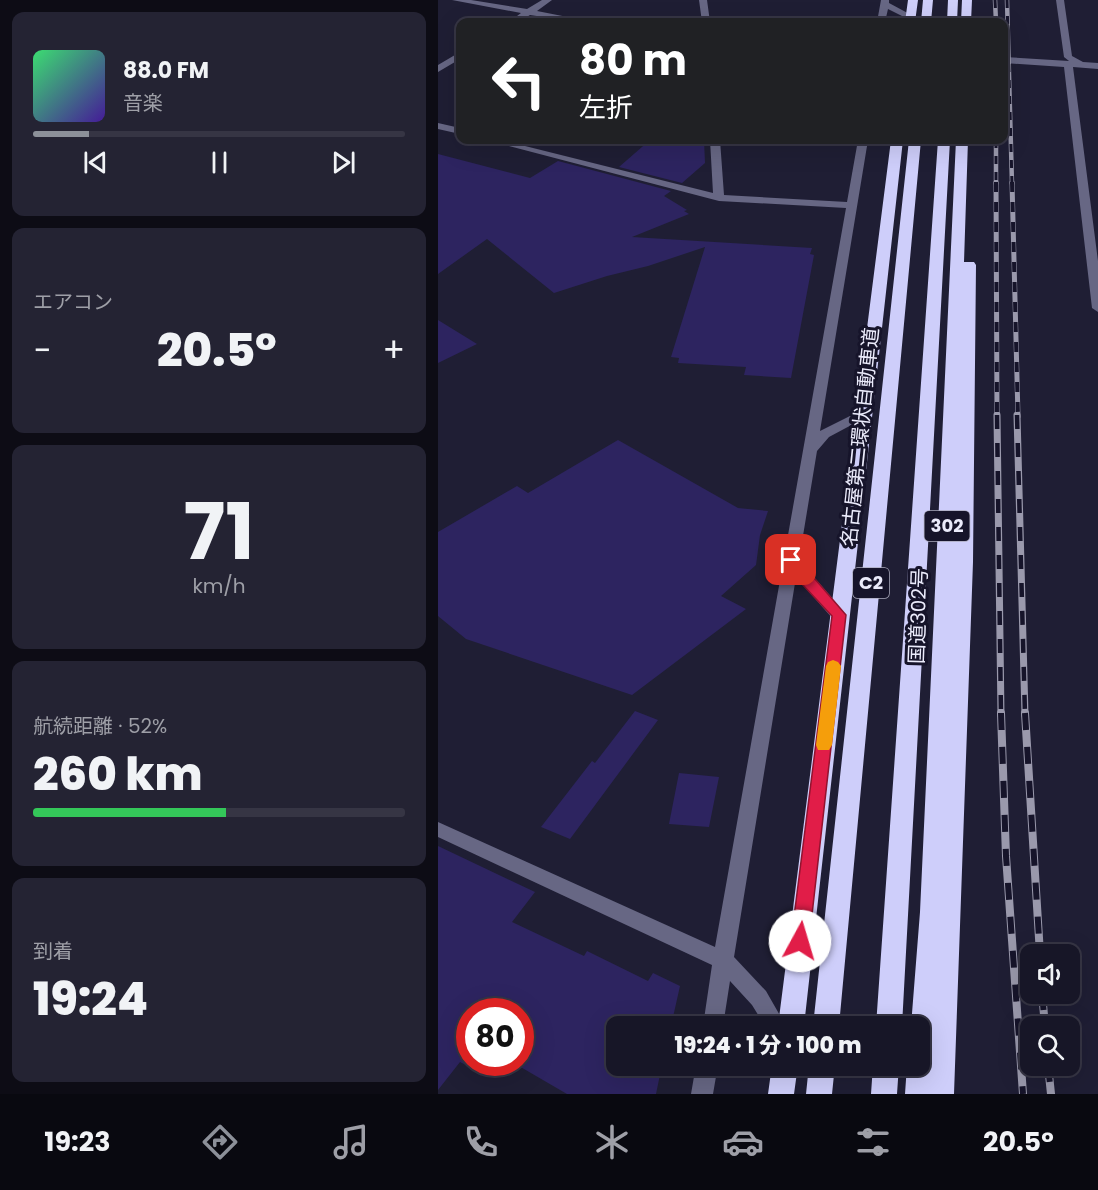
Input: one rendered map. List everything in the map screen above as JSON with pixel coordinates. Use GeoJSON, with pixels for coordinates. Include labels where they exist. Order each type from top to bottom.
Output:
{"type":"FeatureCollection","features":[{"type":"Feature","properties":{"kind":"highway"},"geometry":{"type":"LineString","coordinates":[[911,18],[913,0]]}},
{"type":"Feature","properties":{"kind":"highway"},"geometry":{"type":"LineString","coordinates":[[926,18],[928,0]]}},
{"type":"Feature","properties":{"kind":"highway"},"geometry":{"type":"LineString","coordinates":[[952,18],[953,0]]}},
{"type":"Feature","properties":{"kind":"highway"},"geometry":{"type":"LineString","coordinates":[[966,18],[967,0]]}},
{"type":"Feature","properties":{"kind":"highway"},"geometry":{"type":"LineString","coordinates":[[791,1016],[897,144]]}},
{"type":"Feature","properties":{"kind":"highway","name":"名古屋第二環状自動車道"},"geometry":{"type":"LineString","coordinates":[[827,1016],[915,144]]}},
{"type":"Feature","properties":{"kind":"highway","name":"C2"},"geometry":{"type":"LineString","coordinates":[[890,1016],[944,144]]}},
{"type":"Feature","properties":{"kind":"highway","name":"国道302号"},"geometry":{"type":"LineString","coordinates":[[918,1094],[932,912],[962,144]]}},
{"type":"Feature","properties":{"kind":"highway"},"geometry":{"type":"LineString","coordinates":[[941,1094],[964,562],[969,266],[967,232],[959,211]]}},
{"type":"Feature","properties":{"kind":"highway"},"geometry":{"type":"LineString","coordinates":[[781,1094],[783,1076]]}},
{"type":"Feature","properties":{"kind":"highway"},"geometry":{"type":"LineString","coordinates":[[819,1094],[821,1076]]}},
{"type":"Feature","properties":{"kind":"highway"},"geometry":{"type":"LineString","coordinates":[[884,1094],[885,1076]]}},
{"type":"Feature","properties":{"kind":"street"},"geometry":{"type":"LineString","coordinates":[[456,0],[565,18]]}},
{"type":"Feature","properties":{"kind":"street"},"geometry":{"type":"LineString","coordinates":[[519,18],[548,0]]}},
{"type":"Feature","properties":{"kind":"street"},"geometry":{"type":"LineString","coordinates":[[703,0],[705,18]]}},
{"type":"Feature","properties":{"kind":"street"},"geometry":{"type":"LineString","coordinates":[[1060,0],[1069,60],[1086,65]]}},
{"type":"Feature","properties":{"kind":"street"},"geometry":{"type":"LineString","coordinates":[[882,18],[884,2],[908,18]]}},
{"type":"Feature","properties":{"kind":"street"},"geometry":{"type":"LineString","coordinates":[[438,69],[456,58]]}},
{"type":"Feature","properties":{"kind":"street"},"geometry":{"type":"LineString","coordinates":[[1008,60],[1098,66]]}},
{"type":"Feature","properties":{"kind":"street"},"geometry":{"type":"LineString","coordinates":[[1068,64],[1095,249],[1098,308]]}},
{"type":"Feature","properties":{"kind":"street"},"geometry":{"type":"LineString","coordinates":[[438,126],[456,130]]}},
{"type":"Feature","properties":{"kind":"street"},"geometry":{"type":"LineString","coordinates":[[510,144],[719,198],[851,205]]}},
{"type":"Feature","properties":{"kind":"street"},"geometry":{"type":"LineString","coordinates":[[715,144],[719,198]]}},
{"type":"Feature","properties":{"kind":"street"},"geometry":{"type":"LineString","coordinates":[[715,1016],[861,144]]}},
{"type":"Feature","properties":{"kind":"street"},"geometry":{"type":"LineString","coordinates":[[810,451],[818,438],[865,414]]}},
{"type":"Feature","properties":{"kind":"street"},"geometry":{"type":"LineString","coordinates":[[791,560],[839,615]]}},
{"type":"Feature","properties":{"kind":"street"},"geometry":{"type":"LineString","coordinates":[[438,829],[723,960],[759,998],[770,1016]]}},
{"type":"Feature","properties":{"kind":"street"},"geometry":{"type":"LineString","coordinates":[[702,1094],[705,1076]]}},
{"type":"Feature","properties":{"kind":"building"},"geometry":{"type":"Polygon","coordinates":[[[645,144],[704,144],[705,163],[682,183],[619,167],[645,144]]]}},
{"type":"Feature","properties":{"kind":"building"},"geometry":{"type":"Polygon","coordinates":[[[438,154],[530,178],[558,161],[671,191],[664,196],[687,210],[684,211],[689,214],[632,237],[812,248],[810,254],[814,255],[791,378],[744,375],[746,367],[678,363],[679,358],[671,357],[705,247],[554,293],[487,239],[438,274],[438,154]]]}},
{"type":"Feature","properties":{"kind":"building"},"geometry":{"type":"Polygon","coordinates":[[[438,320],[477,344],[438,363],[438,320]]]}},
{"type":"Feature","properties":{"kind":"building"},"geometry":{"type":"Polygon","coordinates":[[[618,440],[738,508],[768,511],[760,535],[756,565],[721,596],[746,609],[632,695],[466,639],[438,616],[438,532],[517,486],[528,493],[618,440]]]}},
{"type":"Feature","properties":{"kind":"building"},"geometry":{"type":"Polygon","coordinates":[[[635,711],[658,720],[570,839],[541,827],[592,761],[595,763],[635,711]]]}},
{"type":"Feature","properties":{"kind":"building"},"geometry":{"type":"Polygon","coordinates":[[[679,773],[719,777],[709,827],[669,824],[679,773]]]}},
{"type":"Feature","properties":{"kind":"building"},"geometry":{"type":"Polygon","coordinates":[[[438,846],[535,892],[512,922],[584,956],[587,951],[648,981],[653,973],[680,986],[673,1016],[606,1016],[606,1076],[660,1076],[656,1094],[567,1094],[534,1075],[534,998],[456,998],[456,1067],[438,1090],[438,846]]]}},
{"type":"Feature","properties":{"kind":"railway"},"geometry":{"type":"LineString","coordinates":[[995,0],[996,18]]}},
{"type":"Feature","properties":{"kind":"railway"},"geometry":{"type":"LineString","coordinates":[[1007,0],[1007,18]]}},
{"type":"Feature","properties":{"kind":"railway"},"geometry":{"type":"LineString","coordinates":[[1008,37],[1012,184]]}},
{"type":"Feature","properties":{"kind":"railway"},"geometry":{"type":"LineString","coordinates":[[996,144],[996,182]]}},
{"type":"Feature","properties":{"kind":"railway"},"geometry":{"type":"LineString","coordinates":[[996,182],[997,417]]}},
{"type":"Feature","properties":{"kind":"railway"},"geometry":{"type":"LineString","coordinates":[[1012,182],[1018,417]]}},
{"type":"Feature","properties":{"kind":"railway"},"geometry":{"type":"LineString","coordinates":[[997,415],[1001,715]]}},
{"type":"Feature","properties":{"kind":"railway"},"geometry":{"type":"LineString","coordinates":[[1017,415],[1025,715]]}},
{"type":"Feature","properties":{"kind":"railway"},"geometry":{"type":"LineString","coordinates":[[1001,713],[1006,856],[1023,1094]]}},
{"type":"Feature","properties":{"kind":"railway"},"geometry":{"type":"LineString","coordinates":[[1025,713],[1039,944]]}},
{"type":"Feature","properties":{"kind":"railway"},"geometry":{"type":"LineString","coordinates":[[1043,1004],[1044,1016]]}},
{"type":"Feature","properties":{"kind":"railway"},"geometry":{"type":"LineString","coordinates":[[1049,1076],[1051,1094]]}},
{"type":"Feature","properties":{"kind":"slow traffic"},"geometry":{"type":"LineString","coordinates":[[824,745],[833,666]]}},
{"type":"Feature","properties":{"kind":"route"},"geometry":{"type":"LineString","coordinates":[[791,560],[839,615],[800,941]]}}]}
